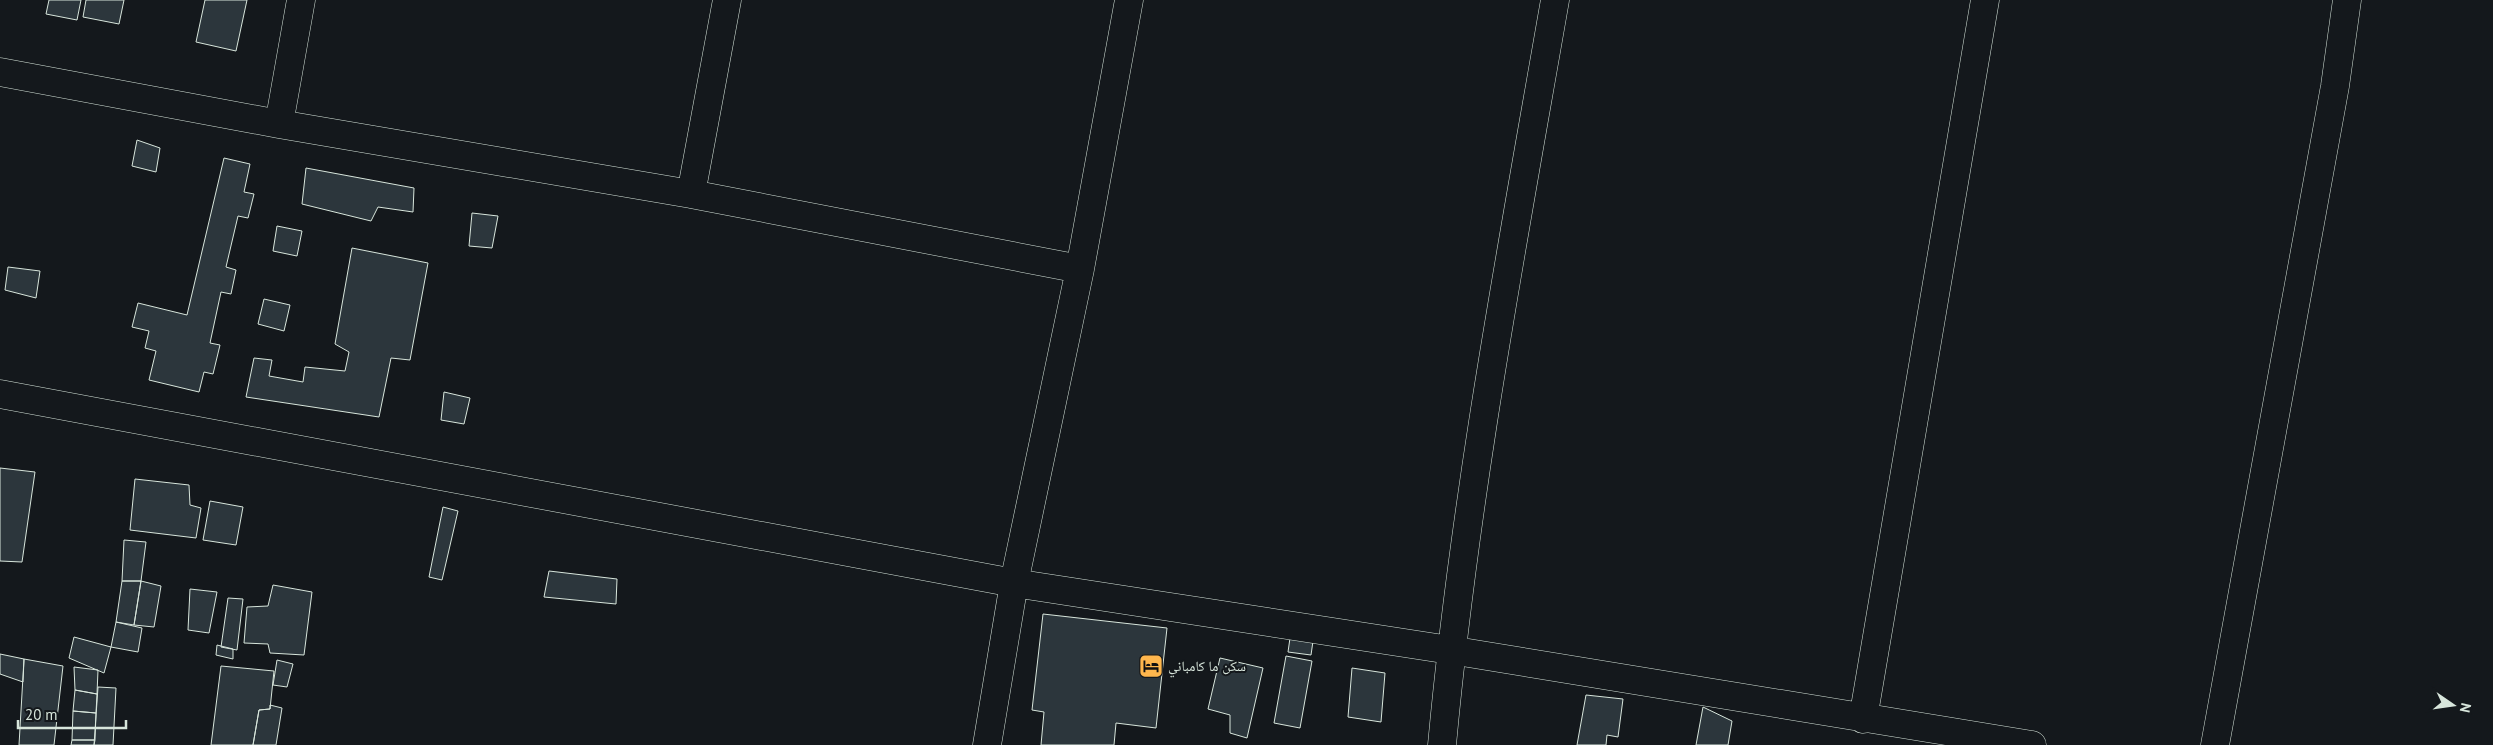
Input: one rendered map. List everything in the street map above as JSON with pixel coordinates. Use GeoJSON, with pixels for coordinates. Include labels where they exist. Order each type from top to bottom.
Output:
{"type":"FeatureCollection","features":[{"type":"Feature","properties":{"kind":"street"},"geometry":{"type":"LineString","coordinates":[[279,124],[301,0]]}},
{"type":"Feature","properties":{"kind":"street"},"geometry":{"type":"LineString","coordinates":[[691,194],[727,0]]}},
{"type":"Feature","properties":{"kind":"street"},"geometry":{"type":"LineString","coordinates":[[987,745],[1014,583],[1080,269],[1129,0]]}},
{"type":"Feature","properties":{"kind":"street"},"geometry":{"type":"LineString","coordinates":[[1442,745],[1450,650],[1500,315],[1555,0]]}},
{"type":"Feature","properties":{"kind":"street"},"geometry":{"type":"LineString","coordinates":[[1863,718],[1985,0]]}},
{"type":"Feature","properties":{"kind":"street"},"geometry":{"type":"LineString","coordinates":[[2215,745],[2333,96],[2347,0]]}},
{"type":"Feature","properties":{"kind":"street"},"geometry":{"type":"LineString","coordinates":[[0,72],[279,124],[691,194],[1080,269]]}},
{"type":"Feature","properties":{"kind":"street"},"geometry":{"type":"LineString","coordinates":[[0,394],[1014,583],[1450,650],[2032,745]]}},
{"type":"Feature","properties":{"kind":"building"},"geometry":{"type":"Polygon","coordinates":[[[49,0],[81,0],[77,20],[46,14],[49,0]]]}},
{"type":"Feature","properties":{"kind":"building"},"geometry":{"type":"Polygon","coordinates":[[[86,0],[124,0],[119,24],[83,17],[86,0]]]}},
{"type":"Feature","properties":{"kind":"building"},"geometry":{"type":"Polygon","coordinates":[[[205,0],[247,0],[236,51],[196,42],[205,0]]]}},
{"type":"Feature","properties":{"kind":"building"},"geometry":{"type":"Polygon","coordinates":[[[137,140],[160,148],[156,172],[132,166],[137,140]]]}},
{"type":"Feature","properties":{"kind":"building"},"geometry":{"type":"Polygon","coordinates":[[[224,158],[250,164],[244,192],[254,194],[248,218],[238,216],[226,267],[236,270],[231,294],[221,292],[210,343],[220,345],[213,374],[204,372],[199,392],[149,380],[156,351],[145,348],[149,331],[132,327],[138,303],[187,315],[224,158]]]}},
{"type":"Feature","properties":{"kind":"building"},"geometry":{"type":"Polygon","coordinates":[[[306,168],[414,188],[413,212],[378,207],[371,221],[302,204],[306,168]]]}},
{"type":"Feature","properties":{"kind":"building"},"geometry":{"type":"Polygon","coordinates":[[[472,213],[498,216],[492,248],[469,246],[472,213]]]}},
{"type":"Feature","properties":{"kind":"building"},"geometry":{"type":"Polygon","coordinates":[[[277,226],[302,231],[297,256],[273,251],[277,226]]]}},
{"type":"Feature","properties":{"kind":"building"},"geometry":{"type":"Polygon","coordinates":[[[352,248],[428,263],[410,360],[391,358],[379,417],[246,397],[254,358],[272,360],[269,376],[303,382],[305,367],[345,371],[349,352],[335,344],[352,248]]]}},
{"type":"Feature","properties":{"kind":"building"},"geometry":{"type":"Polygon","coordinates":[[[8,267],[40,271],[36,298],[5,290],[8,267]]]}},
{"type":"Feature","properties":{"kind":"building"},"geometry":{"type":"Polygon","coordinates":[[[264,299],[290,305],[284,331],[258,324],[264,299]]]}},
{"type":"Feature","properties":{"kind":"building"},"geometry":{"type":"Polygon","coordinates":[[[444,392],[470,398],[464,424],[441,420],[444,392]]]}},
{"type":"Feature","properties":{"kind":"building"},"geometry":{"type":"Polygon","coordinates":[[[0,468],[35,472],[22,562],[0,561],[0,468]]]}},
{"type":"Feature","properties":{"kind":"building"},"geometry":{"type":"Polygon","coordinates":[[[135,479],[189,485],[190,505],[201,508],[196,538],[130,530],[135,479]]]}},
{"type":"Feature","properties":{"kind":"building"},"geometry":{"type":"Polygon","coordinates":[[[210,501],[243,507],[236,545],[203,540],[210,501]]]}},
{"type":"Feature","properties":{"kind":"building"},"geometry":{"type":"Polygon","coordinates":[[[443,507],[458,511],[442,580],[429,577],[443,507]]]}},
{"type":"Feature","properties":{"kind":"building"},"geometry":{"type":"Polygon","coordinates":[[[124,540],[146,542],[141,581],[122,581],[124,540]]]}},
{"type":"Feature","properties":{"kind":"building"},"geometry":{"type":"Polygon","coordinates":[[[549,571],[617,579],[616,604],[544,597],[549,571]]]}},
{"type":"Feature","properties":{"kind":"building"},"geometry":{"type":"Polygon","coordinates":[[[122,581],[141,581],[134,625],[116,622],[122,581]]]}},
{"type":"Feature","properties":{"kind":"building"},"geometry":{"type":"Polygon","coordinates":[[[141,581],[161,586],[154,627],[134,625],[141,581]]]}},
{"type":"Feature","properties":{"kind":"building"},"geometry":{"type":"Polygon","coordinates":[[[273,585],[312,592],[304,655],[270,653],[268,644],[244,643],[247,607],[268,606],[273,585]]]}},
{"type":"Feature","properties":{"kind":"building"},"geometry":{"type":"Polygon","coordinates":[[[190,589],[217,592],[209,633],[188,630],[190,589]]]}},
{"type":"Feature","properties":{"kind":"building"},"geometry":{"type":"Polygon","coordinates":[[[228,598],[243,599],[237,650],[221,647],[228,598]]]}},
{"type":"Feature","properties":{"kind":"building"},"geometry":{"type":"Polygon","coordinates":[[[1043,614],[1167,628],[1156,728],[1116,723],[1114,745],[1041,745],[1044,712],[1032,710],[1043,614]]]}},
{"type":"Feature","properties":{"kind":"building"},"geometry":{"type":"Polygon","coordinates":[[[116,622],[142,628],[138,652],[111,647],[116,622]]]}},
{"type":"Feature","properties":{"kind":"building"},"geometry":{"type":"Polygon","coordinates":[[[74,637],[111,647],[104,673],[69,658],[74,637]]]}},
{"type":"Feature","properties":{"kind":"building"},"geometry":{"type":"Polygon","coordinates":[[[1290,638],[1313,641],[1311,655],[1288,652],[1290,638]]]}},
{"type":"Feature","properties":{"kind":"building"},"geometry":{"type":"Polygon","coordinates":[[[217,645],[233,649],[233,659],[216,655],[217,645]]]}},
{"type":"Feature","properties":{"kind":"building"},"geometry":{"type":"Polygon","coordinates":[[[0,654],[24,659],[23,682],[0,674],[0,654]]]}},
{"type":"Feature","properties":{"kind":"building"},"geometry":{"type":"Polygon","coordinates":[[[1286,656],[1312,661],[1300,728],[1274,723],[1286,656]]]}},
{"type":"Feature","properties":{"kind":"building"},"geometry":{"type":"Polygon","coordinates":[[[1220,658],[1263,668],[1247,738],[1230,733],[1230,715],[1208,709],[1220,658]]]}},
{"type":"Feature","properties":{"kind":"building"},"geometry":{"type":"Polygon","coordinates":[[[24,659],[63,666],[54,745],[19,745],[24,659]]]}},
{"type":"Feature","properties":{"kind":"building"},"geometry":{"type":"Polygon","coordinates":[[[277,660],[293,664],[287,687],[273,685],[277,660]]]}},
{"type":"Feature","properties":{"kind":"building"},"geometry":{"type":"Polygon","coordinates":[[[221,666],[274,671],[270,709],[259,710],[253,745],[211,745],[221,666]]]}},
{"type":"Feature","properties":{"kind":"building"},"geometry":{"type":"Polygon","coordinates":[[[74,667],[98,670],[97,694],[75,690],[74,667]]]}},
{"type":"Feature","properties":{"kind":"building"},"geometry":{"type":"Polygon","coordinates":[[[1352,668],[1385,673],[1381,722],[1348,717],[1352,668]]]}},
{"type":"Feature","properties":{"kind":"building"},"geometry":{"type":"Polygon","coordinates":[[[98,687],[116,688],[113,745],[94,745],[98,687]]]}},
{"type":"Feature","properties":{"kind":"building"},"geometry":{"type":"Polygon","coordinates":[[[75,690],[97,694],[96,713],[73,711],[75,690]]]}},
{"type":"Feature","properties":{"kind":"building"},"geometry":{"type":"Polygon","coordinates":[[[1586,695],[1623,699],[1618,737],[1607,735],[1606,745],[1577,745],[1586,695]]]}},
{"type":"Feature","properties":{"kind":"building"},"geometry":{"type":"Polygon","coordinates":[[[270,705],[282,708],[276,745],[253,745],[259,710],[270,709],[270,705]]]}},
{"type":"Feature","properties":{"kind":"building"},"geometry":{"type":"Polygon","coordinates":[[[1703,707],[1732,721],[1728,745],[1696,745],[1703,707]]]}},
{"type":"Feature","properties":{"kind":"building"},"geometry":{"type":"Polygon","coordinates":[[[73,711],[96,713],[95,740],[72,740],[73,711]]]}},
{"type":"Feature","properties":{"kind":"building"},"geometry":{"type":"Polygon","coordinates":[[[72,740],[95,740],[94,745],[71,745],[72,740]]]}},
{"type":"Feature","properties":{"kind":"place","name":"سكن ما كامباني"},"geometry":{"type":"Point","coordinates":[1151,666]}}]}
